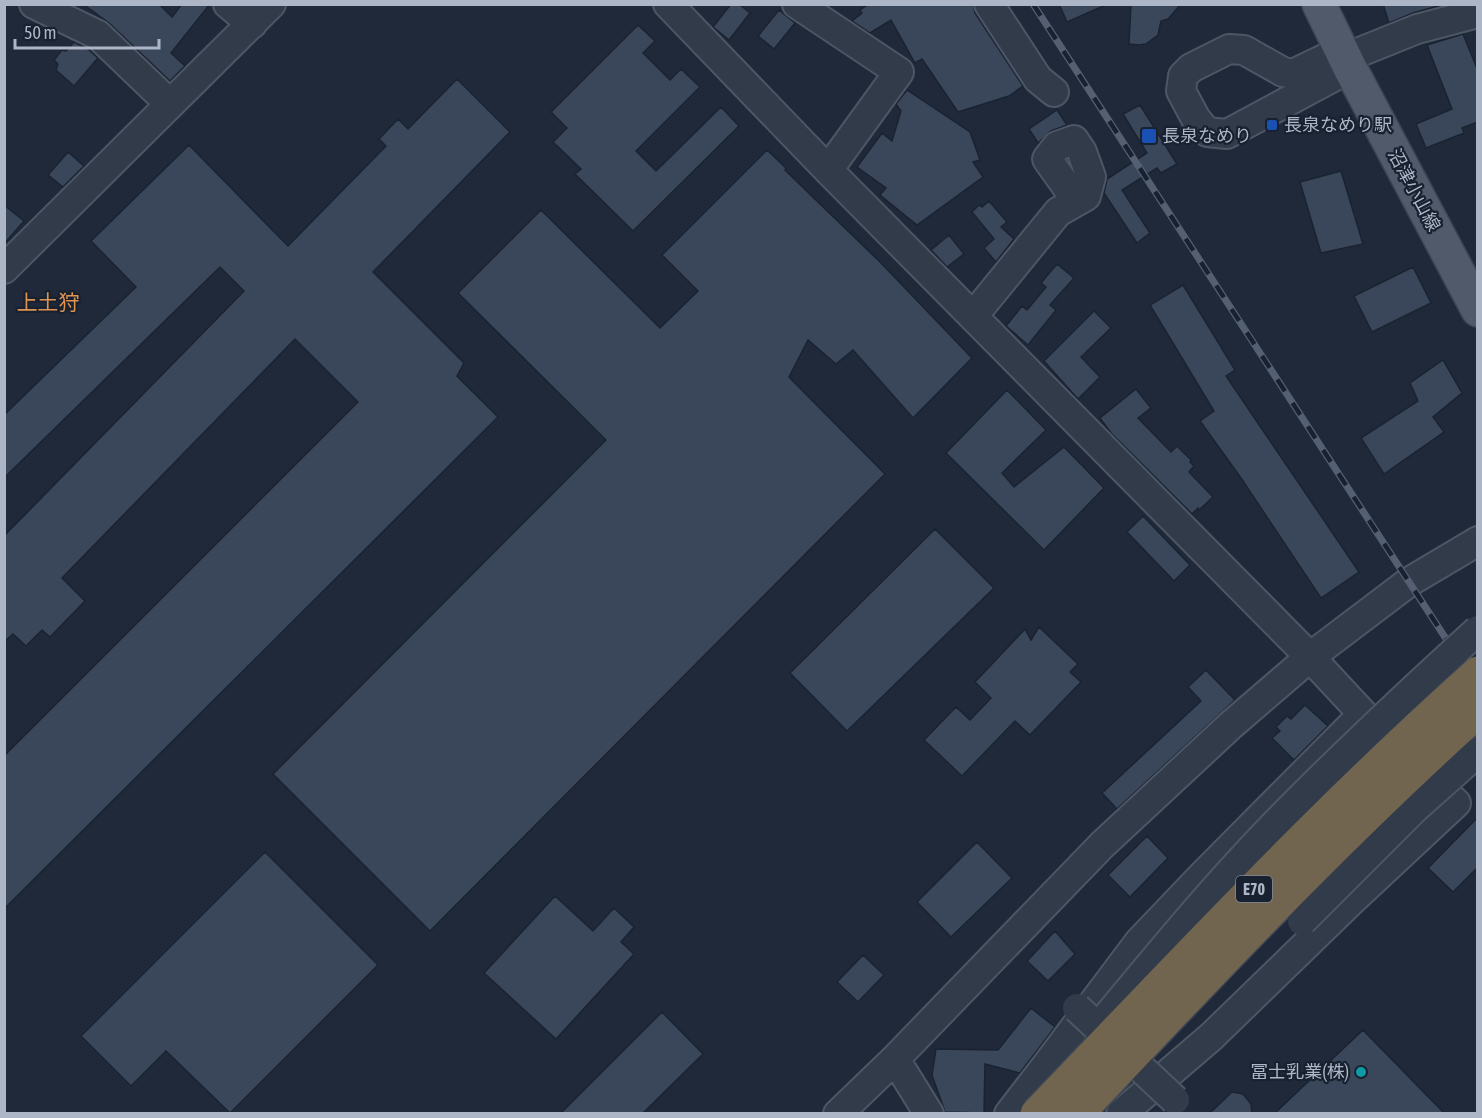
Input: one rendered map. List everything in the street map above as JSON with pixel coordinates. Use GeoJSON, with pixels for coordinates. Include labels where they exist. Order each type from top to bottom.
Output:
{"type":"FeatureCollection","features":[{"type":"Feature","properties":{"kind":"highway"},"geometry":{"type":"LineString","coordinates":[[1300,842],[1413,720],[1478,659]]}},
{"type":"Feature","properties":{"kind":"highway","name":"E70"},"geometry":{"type":"LineString","coordinates":[[1037,1113],[1300,842],[1421,723],[1478,673]]}},
{"type":"Feature","properties":{"kind":"highway","name":"E70"},"geometry":{"type":"LineString","coordinates":[[1077,1113],[1399,782],[1478,711]]}},
{"type":"Feature","properties":{"kind":"main road","name":"沼津小山線"},"geometry":{"type":"LineString","coordinates":[[1319,4],[1345,59],[1478,310]]}},
{"type":"Feature","properties":{"kind":"street"},"geometry":{"type":"LineString","coordinates":[[34,4],[98,35],[170,104]]}},
{"type":"Feature","properties":{"kind":"street"},"geometry":{"type":"LineString","coordinates":[[4,269],[262,14],[228,4]]}},
{"type":"Feature","properties":{"kind":"street"},"geometry":{"type":"LineString","coordinates":[[668,4],[828,170],[974,315],[1364,714],[1456,803],[1211,1037],[1119,1113]]}},
{"type":"Feature","properties":{"kind":"street"},"geometry":{"type":"LineString","coordinates":[[989,4],[1038,79],[1054,92]]}},
{"type":"Feature","properties":{"kind":"street"},"geometry":{"type":"LineString","coordinates":[[817,8],[899,72],[828,170]]}},
{"type":"Feature","properties":{"kind":"street"},"geometry":{"type":"LineString","coordinates":[[1345,59],[1227,134],[1207,132],[1196,119],[1181,90],[1183,76],[1191,68],[1229,49],[1244,50],[1283,72],[1293,74],[1345,59],[1417,29],[1478,12]]}},
{"type":"Feature","properties":{"kind":"street"},"geometry":{"type":"LineString","coordinates":[[974,315],[1058,212],[1077,201]]}},
{"type":"Feature","properties":{"kind":"street"},"geometry":{"type":"LineString","coordinates":[[838,1113],[895,1059],[1102,845],[1231,725],[1310,657],[1408,582],[1478,541]]}},
{"type":"Feature","properties":{"kind":"street"},"geometry":{"type":"LineString","coordinates":[[1032,1113],[1179,929],[1283,816],[1427,676],[1478,630]]}},
{"type":"Feature","properties":{"kind":"street"},"geometry":{"type":"LineString","coordinates":[[1009,1113],[1139,942],[1364,714]]}},
{"type":"Feature","properties":{"kind":"street"},"geometry":{"type":"LineString","coordinates":[[1119,1113],[1160,1064],[1302,921],[1415,808],[1478,752]]}},
{"type":"Feature","properties":{"kind":"street"},"geometry":{"type":"LineString","coordinates":[[1077,1008],[1175,1100]]}},
{"type":"Feature","properties":{"kind":"street"},"geometry":{"type":"LineString","coordinates":[[895,1059],[929,1113]]}},
{"type":"Feature","properties":{"kind":"building"},"geometry":{"type":"Polygon","coordinates":[[[83,4],[159,4],[172,17],[182,4],[210,4],[171,53],[185,66],[170,81],[109,23],[83,4]]]}},
{"type":"Feature","properties":{"kind":"building"},"geometry":{"type":"Polygon","coordinates":[[[731,4],[739,4],[750,13],[729,40],[713,27],[731,4]]]}},
{"type":"Feature","properties":{"kind":"building"},"geometry":{"type":"Polygon","coordinates":[[[869,4],[973,4],[975,13],[1023,86],[1009,96],[958,112],[922,59],[915,63],[891,20],[870,33],[852,21],[862,13],[860,10],[869,4]]]}},
{"type":"Feature","properties":{"kind":"building"},"geometry":{"type":"Polygon","coordinates":[[[1059,4],[1108,4],[1067,22],[1059,4]]]}},
{"type":"Feature","properties":{"kind":"building"},"geometry":{"type":"Polygon","coordinates":[[[1131,4],[1181,4],[1168,19],[1161,21],[1158,35],[1146,44],[1139,45],[1129,44],[1131,4]]]}},
{"type":"Feature","properties":{"kind":"building"},"geometry":{"type":"Polygon","coordinates":[[[1383,4],[1445,4],[1389,23],[1383,4]]]}},
{"type":"Feature","properties":{"kind":"building"},"geometry":{"type":"Polygon","coordinates":[[[779,10],[795,23],[774,49],[758,36],[779,10]]]}},
{"type":"Feature","properties":{"kind":"building"},"geometry":{"type":"Polygon","coordinates":[[[638,25],[655,41],[643,53],[670,80],[681,69],[700,87],[636,151],[656,171],[721,107],[739,126],[633,231],[575,174],[581,169],[553,142],[567,128],[551,112],[638,25]]]}},
{"type":"Feature","properties":{"kind":"building"},"geometry":{"type":"Polygon","coordinates":[[[1463,34],[1478,71],[1478,122],[1462,128],[1464,133],[1426,148],[1416,124],[1452,109],[1427,45],[1463,34]]]}},
{"type":"Feature","properties":{"kind":"building"},"geometry":{"type":"Polygon","coordinates":[[[74,42],[88,49],[98,58],[74,86],[56,70],[58,64],[54,60],[62,50],[66,51],[74,42]]]}},
{"type":"Feature","properties":{"kind":"building"},"geometry":{"type":"Polygon","coordinates":[[[457,79],[510,132],[373,272],[464,363],[457,376],[498,417],[4,909],[4,756],[358,402],[295,339],[62,578],[85,601],[50,637],[42,630],[26,646],[13,634],[4,642],[4,536],[244,291],[220,267],[4,478],[4,415],[136,287],[91,241],[189,145],[288,246],[386,146],[379,139],[398,119],[408,129],[457,79]]]}},
{"type":"Feature","properties":{"kind":"building"},"geometry":{"type":"Polygon","coordinates":[[[907,90],[970,132],[980,160],[973,162],[983,177],[917,225],[880,195],[886,188],[857,167],[882,133],[892,141],[901,111],[896,104],[907,90]]]}},
{"type":"Feature","properties":{"kind":"building"},"geometry":{"type":"Polygon","coordinates":[[[1140,105],[1177,164],[1161,173],[1157,168],[1122,190],[1150,233],[1137,243],[1104,193],[1107,179],[1147,153],[1123,114],[1140,105]]]}},
{"type":"Feature","properties":{"kind":"building"},"geometry":{"type":"Polygon","coordinates":[[[1057,110],[1067,125],[1051,131],[1038,143],[1029,129],[1057,110]]]}},
{"type":"Feature","properties":{"kind":"building"},"geometry":{"type":"Polygon","coordinates":[[[767,150],[880,262],[972,358],[913,418],[853,350],[836,364],[808,340],[789,377],[885,474],[430,931],[273,774],[606,440],[458,293],[541,210],[660,328],[698,291],[662,255],[767,150]]]}},
{"type":"Feature","properties":{"kind":"building"},"geometry":{"type":"Polygon","coordinates":[[[68,152],[84,166],[63,187],[48,175],[68,152]]]}},
{"type":"Feature","properties":{"kind":"building"},"geometry":{"type":"Polygon","coordinates":[[[1341,171],[1363,244],[1321,253],[1300,182],[1341,171]]]}},
{"type":"Feature","properties":{"kind":"building"},"geometry":{"type":"Polygon","coordinates":[[[989,201],[1007,222],[1001,227],[1014,239],[996,262],[984,248],[994,239],[972,212],[979,205],[982,207],[989,201]]]}},
{"type":"Feature","properties":{"kind":"building"},"geometry":{"type":"Polygon","coordinates":[[[4,205],[24,221],[4,244],[4,205]]]}},
{"type":"Feature","properties":{"kind":"building"},"geometry":{"type":"Polygon","coordinates":[[[949,235],[964,254],[947,267],[931,250],[949,235]]]}},
{"type":"Feature","properties":{"kind":"building"},"geometry":{"type":"Polygon","coordinates":[[[1057,264],[1074,278],[1050,305],[1056,310],[1028,345],[1006,326],[1022,306],[1027,310],[1046,287],[1041,283],[1057,264]]]}},
{"type":"Feature","properties":{"kind":"building"},"geometry":{"type":"Polygon","coordinates":[[[1413,267],[1431,303],[1372,332],[1354,296],[1413,267]]]}},
{"type":"Feature","properties":{"kind":"building"},"geometry":{"type":"Polygon","coordinates":[[[1183,285],[1235,370],[1226,376],[1359,572],[1321,598],[1200,421],[1214,411],[1150,305],[1183,285]]]}},
{"type":"Feature","properties":{"kind":"building"},"geometry":{"type":"Polygon","coordinates":[[[1094,311],[1111,328],[1081,357],[1100,377],[1078,399],[1044,361],[1094,311]]]}},
{"type":"Feature","properties":{"kind":"building"},"geometry":{"type":"Polygon","coordinates":[[[1443,360],[1462,393],[1433,417],[1444,432],[1384,474],[1361,438],[1418,401],[1410,383],[1443,360]]]}},
{"type":"Feature","properties":{"kind":"building"},"geometry":{"type":"Polygon","coordinates":[[[1136,389],[1151,408],[1138,418],[1171,452],[1177,446],[1191,460],[1194,466],[1189,472],[1213,497],[1192,514],[1111,433],[1100,418],[1136,389]]]}},
{"type":"Feature","properties":{"kind":"building"},"geometry":{"type":"Polygon","coordinates":[[[1007,390],[1046,430],[1002,473],[1014,487],[1064,447],[1104,488],[1044,550],[946,453],[1007,390]]]}},
{"type":"Feature","properties":{"kind":"building"},"geometry":{"type":"Polygon","coordinates":[[[1143,516],[1190,565],[1174,581],[1127,532],[1143,516]]]}},
{"type":"Feature","properties":{"kind":"building"},"geometry":{"type":"Polygon","coordinates":[[[935,529],[994,588],[847,731],[790,673],[935,529]]]}},
{"type":"Feature","properties":{"kind":"building"},"geometry":{"type":"Polygon","coordinates":[[[1039,627],[1078,664],[1070,672],[1081,682],[1030,735],[1015,721],[962,776],[924,740],[956,707],[970,720],[991,698],[975,682],[1025,629],[1031,640],[1039,627]]]}},
{"type":"Feature","properties":{"kind":"building"},"geometry":{"type":"Polygon","coordinates":[[[1206,670],[1235,700],[1117,809],[1102,793],[1201,701],[1188,687],[1206,670]]]}},
{"type":"Feature","properties":{"kind":"building"},"geometry":{"type":"Polygon","coordinates":[[[1305,705],[1328,726],[1294,760],[1272,738],[1280,731],[1276,727],[1287,716],[1291,719],[1305,705]]]}},
{"type":"Feature","properties":{"kind":"building"},"geometry":{"type":"Polygon","coordinates":[[[1478,817],[1478,867],[1453,892],[1428,868],[1478,817]]]}},
{"type":"Feature","properties":{"kind":"building"},"geometry":{"type":"Polygon","coordinates":[[[1147,836],[1168,858],[1130,897],[1108,875],[1147,836]]]}},
{"type":"Feature","properties":{"kind":"building"},"geometry":{"type":"Polygon","coordinates":[[[977,842],[1012,878],[951,937],[917,902],[977,842]]]}},
{"type":"Feature","properties":{"kind":"building"},"geometry":{"type":"Polygon","coordinates":[[[265,852],[378,965],[230,1113],[166,1051],[131,1086],[81,1036],[265,852]]]}},
{"type":"Feature","properties":{"kind":"building"},"geometry":{"type":"Polygon","coordinates":[[[555,896],[593,931],[614,908],[634,927],[621,942],[634,954],[556,1039],[484,973],[555,896]]]}},
{"type":"Feature","properties":{"kind":"building"},"geometry":{"type":"Polygon","coordinates":[[[1055,931],[1075,954],[1048,981],[1027,961],[1055,931]]]}},
{"type":"Feature","properties":{"kind":"building"},"geometry":{"type":"Polygon","coordinates":[[[863,955],[884,975],[858,1002],[837,982],[863,955]]]}},
{"type":"Feature","properties":{"kind":"building"},"geometry":{"type":"Polygon","coordinates":[[[1031,1008],[1055,1027],[1020,1073],[985,1064],[984,1113],[945,1112],[932,1075],[936,1049],[998,1050],[1031,1008]]]}},
{"type":"Feature","properties":{"kind":"building"},"geometry":{"type":"Polygon","coordinates":[[[662,1012],[703,1054],[643,1113],[561,1113],[662,1012]]]}},
{"type":"Feature","properties":{"kind":"building","name":"冨士乳業(株)"},"geometry":{"type":"Polygon","coordinates":[[[1363,1030],[1444,1113],[1275,1113],[1363,1030]]]}},
{"type":"Feature","properties":{"kind":"building"},"geometry":{"type":"Polygon","coordinates":[[[1232,1092],[1243,1094],[1251,1104],[1252,1113],[1210,1113],[1232,1092]]]}},
{"type":"Feature","properties":{"kind":"railway"},"geometry":{"type":"LineString","coordinates":[[1033,4],[1478,688]]}},
{"type":"Feature","properties":{"kind":"place","name":"長泉なめり駅"},"geometry":{"type":"Point","coordinates":[1272,125]}},
{"type":"Feature","properties":{"kind":"place","name":"長泉なめり"},"geometry":{"type":"Point","coordinates":[1149,136]}},
{"type":"Feature","properties":{"kind":"place","name":"冨士乳業(株)"},"geometry":{"type":"Point","coordinates":[1361,1072]}},
{"type":"Feature","properties":{"kind":"district","name":"上土狩"},"geometry":{"type":"Point","coordinates":[48,303]}}]}
